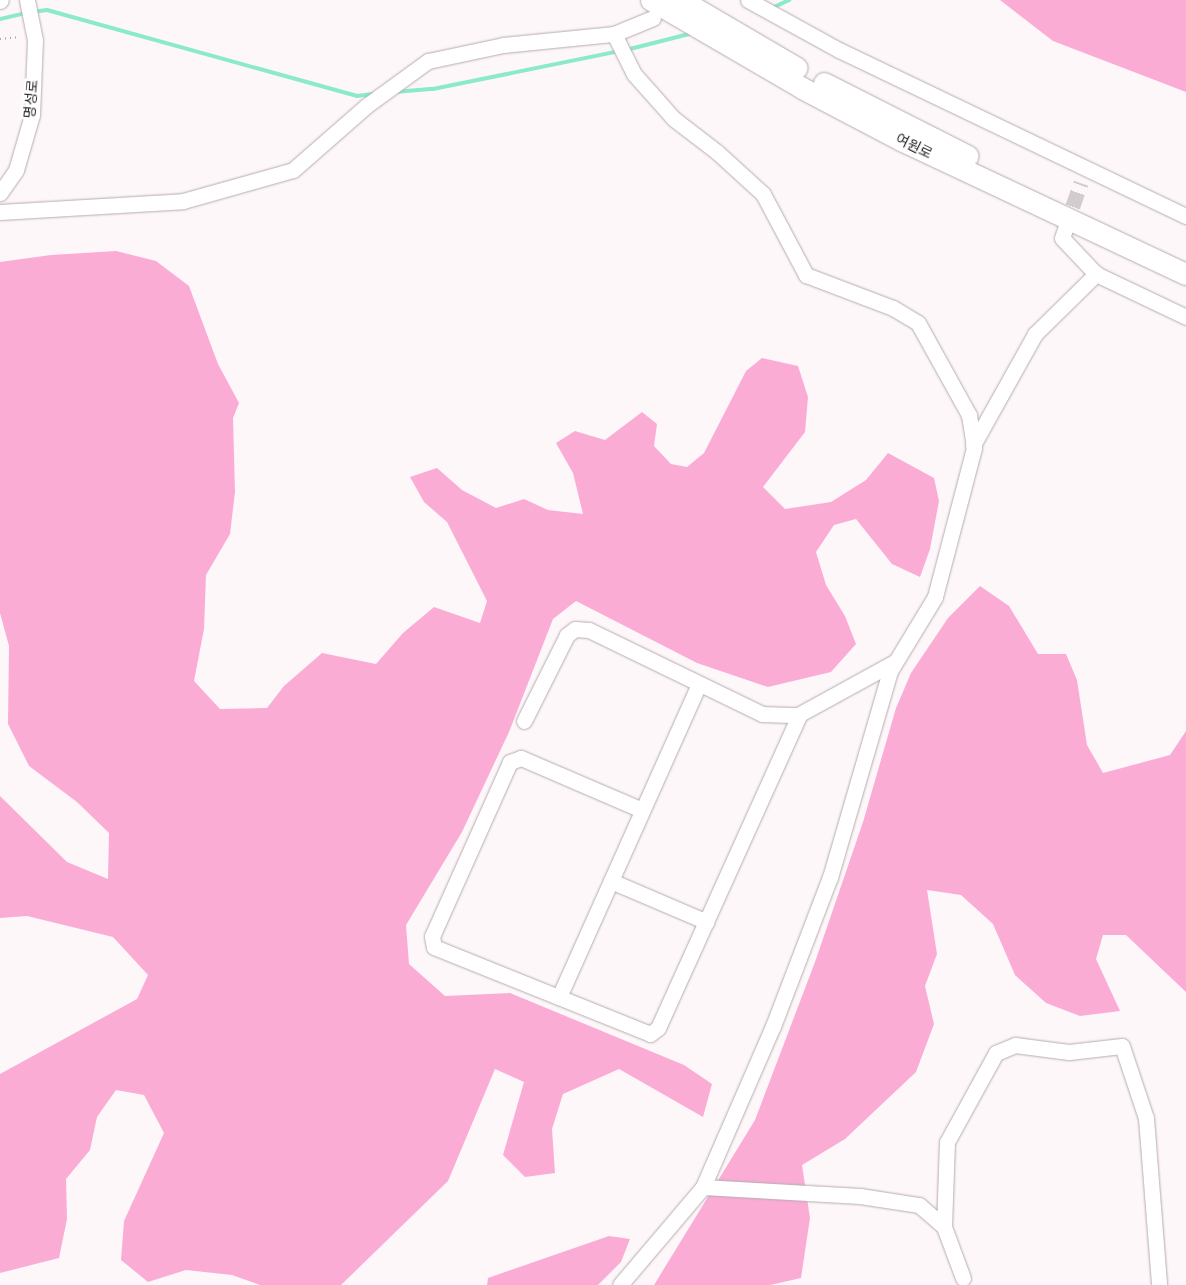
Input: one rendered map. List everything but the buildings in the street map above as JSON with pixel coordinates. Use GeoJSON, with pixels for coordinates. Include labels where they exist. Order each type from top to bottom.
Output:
{"type":"FeatureCollection","features":[{"type":"Feature","properties":{"kind":"highway","name":"여원로"},"geometry":{"type":"LineString","coordinates":[[681,0],[806,74],[909,127],[1186,258]]}},
{"type":"Feature","properties":{"kind":"highway","name":"여원로"},"geometry":{"type":"LineString","coordinates":[[652,9],[903,141],[1186,274]]}},
{"type":"Feature","properties":{"kind":"street","name":"명성로"},"geometry":{"type":"LineString","coordinates":[[0,193],[16,170],[32,115],[34,34],[27,0]]}},
{"type":"Feature","properties":{"kind":"street"},"geometry":{"type":"LineString","coordinates":[[755,1],[839,50],[1084,177],[1186,216]]}},
{"type":"Feature","properties":{"kind":"street"},"geometry":{"type":"LineString","coordinates":[[0,212],[183,202],[293,170],[366,106],[412,70],[448,54],[503,45],[617,40],[652,9]]}},
{"type":"Feature","properties":{"kind":"street"},"geometry":{"type":"LineString","coordinates":[[617,40],[634,74],[674,119],[717,152],[762,194],[806,275],[893,308],[918,323],[969,415],[973,445]]}},
{"type":"Feature","properties":{"kind":"street"},"geometry":{"type":"LineString","coordinates":[[1065,228],[1062,238],[1096,274],[1186,317]]}},
{"type":"Feature","properties":{"kind":"street"},"geometry":{"type":"LineString","coordinates":[[620,1285],[703,1187],[773,1026],[830,877],[890,671],[935,598],[973,445],[1035,334],[1096,274]]}},
{"type":"Feature","properties":{"kind":"street"},"geometry":{"type":"LineString","coordinates":[[524,721],[567,635],[576,629],[589,630],[762,714],[799,715],[895,662]]}},
{"type":"Feature","properties":{"kind":"street"},"geometry":{"type":"LineString","coordinates":[[559,997],[699,684]]}},
{"type":"Feature","properties":{"kind":"street"},"geometry":{"type":"LineString","coordinates":[[642,810],[521,758],[510,762],[432,936],[434,947],[650,1034],[658,1028],[799,715]]}},
{"type":"Feature","properties":{"kind":"street"},"geometry":{"type":"LineString","coordinates":[[611,881],[707,922]]}},
{"type":"Feature","properties":{"kind":"street"},"geometry":{"type":"LineString","coordinates":[[963,1278],[944,1227],[947,1142],[996,1053],[1014,1045],[1069,1052],[1122,1046],[1146,1118],[1159,1285]]}},
{"type":"Feature","properties":{"kind":"street"},"geometry":{"type":"LineString","coordinates":[[703,1187],[860,1196],[919,1205],[944,1227]]}},
{"type":"Feature","properties":{"kind":"path"},"geometry":{"type":"LineString","coordinates":[[0,39],[34,34]]}},
{"type":"Feature","properties":{"kind":"shaded area"},"geometry":{"type":"Polygon","coordinates":[[[1000,0],[1186,0],[1186,92],[1053,41],[1000,0]]]}},
{"type":"Feature","properties":{"kind":"shaded area"},"geometry":{"type":"Polygon","coordinates":[[[116,251],[156,261],[189,286],[218,364],[239,403],[233,418],[235,492],[230,534],[206,575],[204,629],[194,681],[220,709],[267,708],[284,686],[322,653],[376,664],[403,633],[434,607],[480,623],[487,601],[447,522],[424,502],[410,477],[437,468],[462,490],[496,508],[524,499],[548,510],[583,514],[573,473],[556,443],[575,431],[605,440],[642,412],[657,424],[654,446],[671,464],[687,467],[704,453],[746,371],[762,358],[798,366],[808,397],[805,432],[763,487],[785,509],[831,502],[866,480],[888,453],[934,478],[939,501],[930,549],[920,577],[892,564],[856,519],[834,525],[816,552],[826,585],[845,616],[856,644],[831,672],[768,687],[697,663],[576,601],[553,619],[509,732],[462,832],[406,925],[409,964],[445,996],[510,993],[684,1065],[712,1084],[703,1117],[619,1069],[563,1094],[552,1129],[555,1173],[525,1177],[503,1155],[524,1082],[495,1069],[448,1181],[341,1285],[260,1285],[232,1275],[186,1270],[148,1282],[121,1260],[124,1221],[164,1133],[144,1095],[116,1090],[97,1117],[90,1150],[66,1179],[67,1219],[59,1258],[0,1273],[0,1074],[137,999],[148,975],[113,937],[27,916],[0,918],[0,796],[67,862],[108,879],[109,833],[77,802],[29,766],[8,724],[9,646],[0,613],[0,262],[51,255],[116,251]]]}},
{"type":"Feature","properties":{"kind":"shaded area"},"geometry":{"type":"Polygon","coordinates":[[[980,586],[1009,606],[1038,654],[1066,654],[1077,680],[1087,745],[1103,773],[1170,755],[1186,731],[1186,992],[1126,935],[1103,935],[1096,959],[1120,1011],[1080,1016],[1046,1003],[1015,975],[993,924],[961,895],[927,890],[937,954],[925,986],[934,1024],[916,1072],[845,1139],[802,1165],[810,1218],[801,1278],[770,1285],[654,1285],[755,1120],[815,962],[863,822],[896,708],[911,673],[948,618],[980,586]]]}},
{"type":"Feature","properties":{"kind":"shaded area"},"geometry":{"type":"Polygon","coordinates":[[[609,1236],[630,1239],[621,1262],[598,1285],[487,1285],[488,1278],[609,1236]]]}},
{"type":"Feature","properties":{"kind":"waterway"},"geometry":{"type":"LineString","coordinates":[[774,7],[789,0]]}},
{"type":"Feature","properties":{"kind":"waterway"},"geometry":{"type":"LineString","coordinates":[[32,12],[47,10],[357,96],[373,94]]}},
{"type":"Feature","properties":{"kind":"waterway"},"geometry":{"type":"LineString","coordinates":[[0,19],[25,13]]}},
{"type":"Feature","properties":{"kind":"waterway"},"geometry":{"type":"LineString","coordinates":[[626,50],[689,34]]}},
{"type":"Feature","properties":{"kind":"waterway"},"geometry":{"type":"LineString","coordinates":[[395,92],[433,89],[619,51]]}},
{"type":"Feature","properties":{"kind":"tunnel"},"geometry":{"type":"LineString","coordinates":[[1065,228],[1081,183]]}}]}
